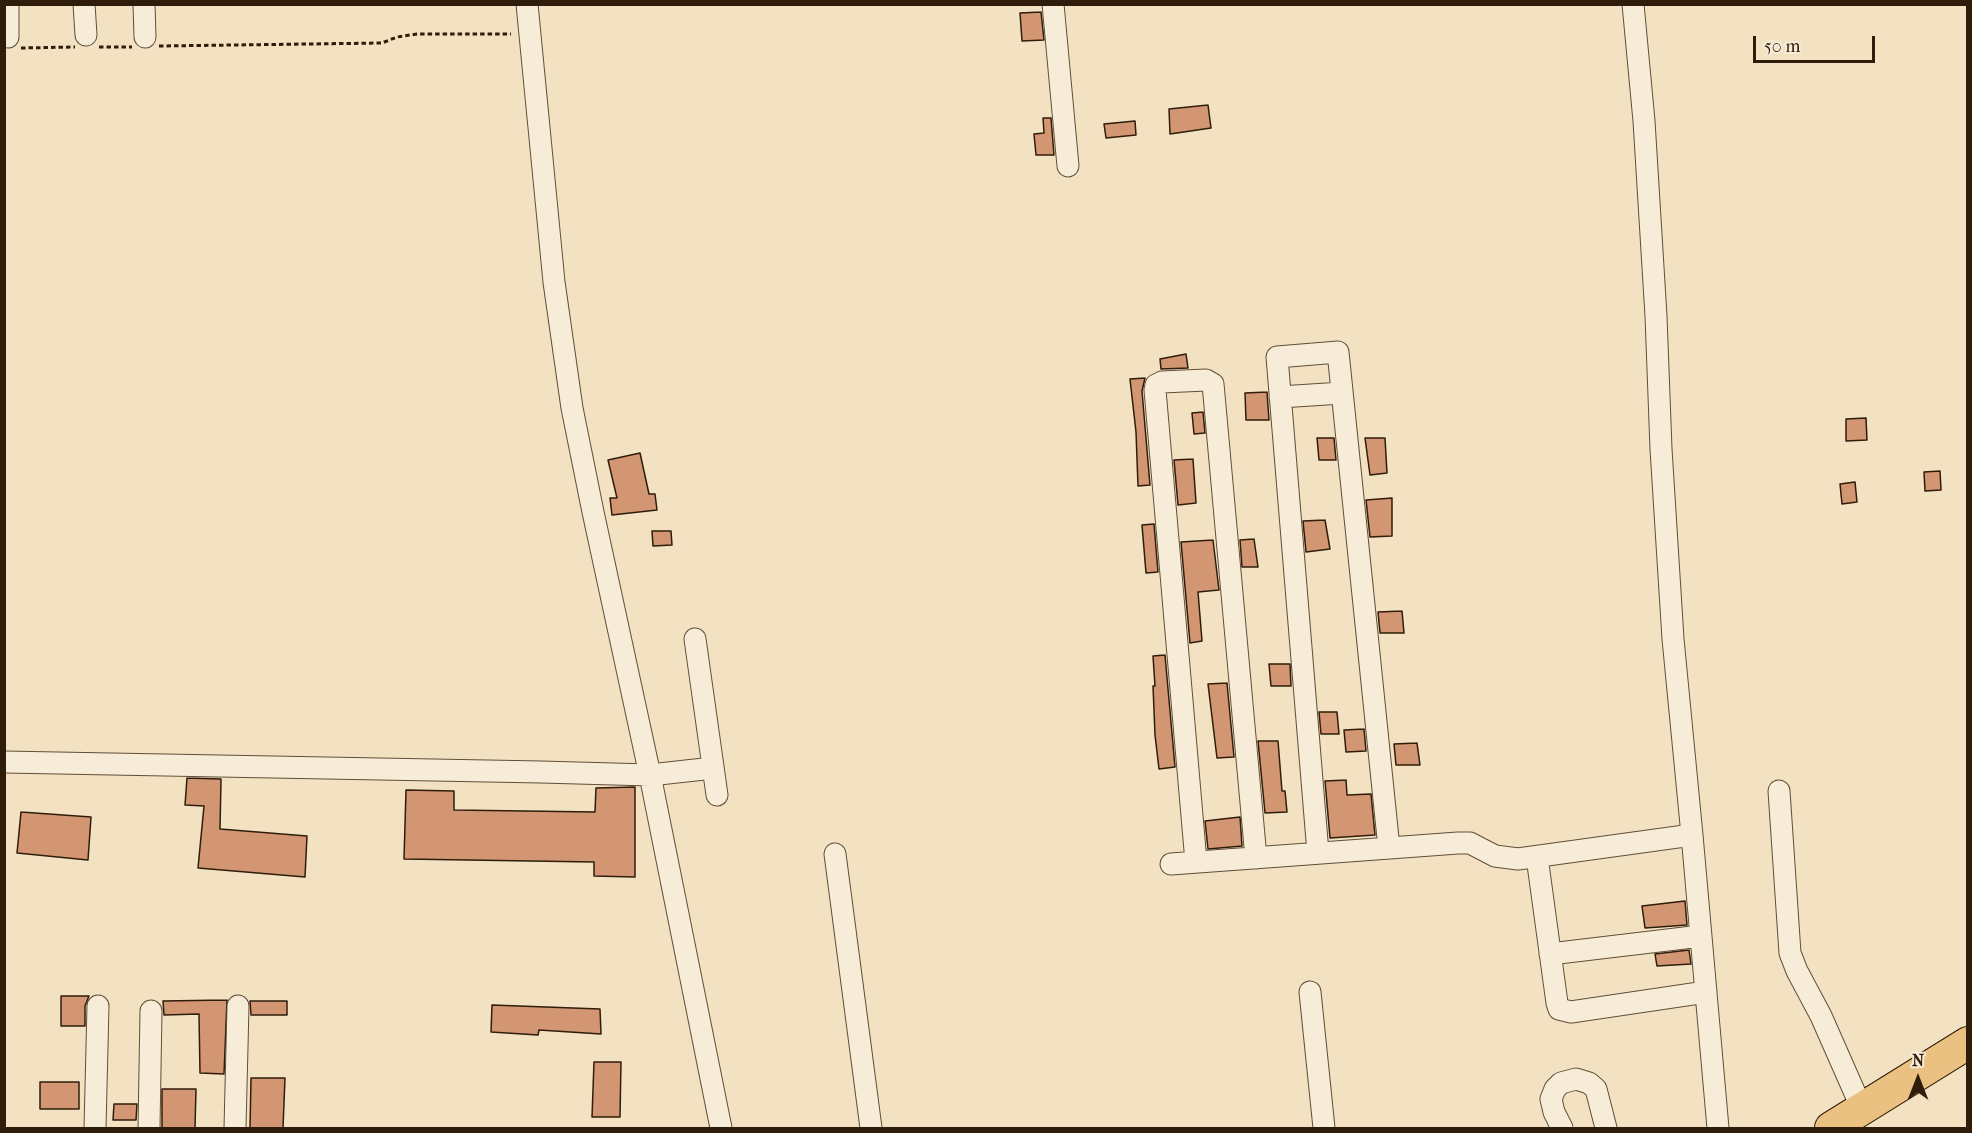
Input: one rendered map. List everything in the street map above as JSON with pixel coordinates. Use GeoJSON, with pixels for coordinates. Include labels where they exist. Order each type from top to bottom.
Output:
{"type":"FeatureCollection","features":[{"type":"Feature","properties":{"kind":"highway"},"geometry":{"type":"LineString","coordinates":[[1866,1119],[1968,1043]]}},
{"type":"Feature","properties":{"kind":"highway"},"geometry":{"type":"LineString","coordinates":[[1831,1128],[1866,1119],[1968,1067]]}},
{"type":"Feature","properties":{"kind":"street"},"geometry":{"type":"LineString","coordinates":[[8,4],[12,43]]}},
{"type":"Feature","properties":{"kind":"street"},"geometry":{"type":"LineString","coordinates":[[84,4],[87,43]]}},
{"type":"Feature","properties":{"kind":"street"},"geometry":{"type":"LineString","coordinates":[[144,4],[146,43]]}},
{"type":"Feature","properties":{"kind":"street"},"geometry":{"type":"LineString","coordinates":[[527,4],[554,282],[572,408],[650,775],[721,1128]]}},
{"type":"Feature","properties":{"kind":"street"},"geometry":{"type":"LineString","coordinates":[[1053,4],[1068,166]]}},
{"type":"Feature","properties":{"kind":"street"},"geometry":{"type":"LineString","coordinates":[[1633,4],[1644,121],[1673,639],[1718,1128]]}},
{"type":"Feature","properties":{"kind":"street"},"geometry":{"type":"LineString","coordinates":[[1318,853],[1277,357],[1338,352],[1389,848]]}},
{"type":"Feature","properties":{"kind":"street"},"geometry":{"type":"LineString","coordinates":[[1196,862],[1155,390],[1156,385],[1162,382],[1206,380],[1213,384],[1256,858]]}},
{"type":"Feature","properties":{"kind":"street"},"geometry":{"type":"LineString","coordinates":[[1280,397],[1342,393]]}},
{"type":"Feature","properties":{"kind":"street"},"geometry":{"type":"LineString","coordinates":[[695,639],[717,795]]}},
{"type":"Feature","properties":{"kind":"street"},"geometry":{"type":"LineString","coordinates":[[4,762],[650,775],[713,768]]}},
{"type":"Feature","properties":{"kind":"street"},"geometry":{"type":"LineString","coordinates":[[1779,791],[1790,953],[1821,1016],[1866,1119]]}},
{"type":"Feature","properties":{"kind":"street"},"geometry":{"type":"LineString","coordinates":[[1171,864],[1470,843],[1495,856],[1518,859],[1692,835]]}},
{"type":"Feature","properties":{"kind":"street"},"geometry":{"type":"LineString","coordinates":[[835,854],[871,1128]]}},
{"type":"Feature","properties":{"kind":"street"},"geometry":{"type":"LineString","coordinates":[[1537,857],[1559,1009],[1571,1012],[1706,992]]}},
{"type":"Feature","properties":{"kind":"street"},"geometry":{"type":"LineString","coordinates":[[1550,954],[1701,936]]}},
{"type":"Feature","properties":{"kind":"street"},"geometry":{"type":"LineString","coordinates":[[1310,992],[1324,1128]]}},
{"type":"Feature","properties":{"kind":"street"},"geometry":{"type":"LineString","coordinates":[[95,1128],[98,1006]]}},
{"type":"Feature","properties":{"kind":"street"},"geometry":{"type":"LineString","coordinates":[[235,1128],[238,1006]]}},
{"type":"Feature","properties":{"kind":"street"},"geometry":{"type":"LineString","coordinates":[[149,1128],[151,1011]]}},
{"type":"Feature","properties":{"kind":"street"},"geometry":{"type":"LineString","coordinates":[[1562,1128],[1554,1112],[1551,1099],[1555,1089],[1561,1083],[1576,1078],[1589,1083],[1596,1089],[1606,1128]]}},
{"type":"Feature","properties":{"kind":"path"},"geometry":{"type":"LineString","coordinates":[[12,43],[382,43],[397,37],[417,34],[531,34]]}},
{"type":"Feature","properties":{"kind":"building"},"geometry":{"type":"Polygon","coordinates":[[[1041,12],[1044,40],[1022,41],[1020,13],[1041,12]]]}},
{"type":"Feature","properties":{"kind":"building"},"geometry":{"type":"Polygon","coordinates":[[[1208,105],[1211,128],[1170,134],[1169,109],[1208,105]]]}},
{"type":"Feature","properties":{"kind":"building"},"geometry":{"type":"Polygon","coordinates":[[[1043,118],[1051,118],[1054,155],[1036,155],[1034,134],[1044,133],[1043,118]]]}},
{"type":"Feature","properties":{"kind":"building"},"geometry":{"type":"Polygon","coordinates":[[[1135,121],[1136,135],[1106,138],[1104,124],[1135,121]]]}},
{"type":"Feature","properties":{"kind":"building"},"geometry":{"type":"Polygon","coordinates":[[[1186,354],[1188,368],[1161,369],[1160,359],[1186,354]]]}},
{"type":"Feature","properties":{"kind":"building"},"geometry":{"type":"Polygon","coordinates":[[[1145,378],[1142,391],[1150,485],[1138,486],[1136,432],[1130,379],[1145,378]]]}},
{"type":"Feature","properties":{"kind":"building"},"geometry":{"type":"Polygon","coordinates":[[[1267,392],[1269,420],[1246,420],[1245,393],[1267,392]]]}},
{"type":"Feature","properties":{"kind":"building"},"geometry":{"type":"Polygon","coordinates":[[[1203,412],[1205,433],[1194,434],[1192,413],[1203,412]]]}},
{"type":"Feature","properties":{"kind":"building"},"geometry":{"type":"Polygon","coordinates":[[[1866,418],[1867,440],[1846,441],[1846,419],[1866,418]]]}},
{"type":"Feature","properties":{"kind":"building"},"geometry":{"type":"Polygon","coordinates":[[[1317,438],[1334,438],[1336,460],[1319,460],[1317,438]]]}},
{"type":"Feature","properties":{"kind":"building"},"geometry":{"type":"Polygon","coordinates":[[[1365,438],[1385,438],[1387,473],[1370,475],[1365,438]]]}},
{"type":"Feature","properties":{"kind":"building"},"geometry":{"type":"Polygon","coordinates":[[[640,453],[649,494],[655,494],[657,510],[612,515],[610,498],[617,498],[608,460],[640,453]]]}},
{"type":"Feature","properties":{"kind":"building"},"geometry":{"type":"Polygon","coordinates":[[[1193,459],[1196,503],[1178,505],[1174,460],[1193,459]]]}},
{"type":"Feature","properties":{"kind":"building"},"geometry":{"type":"Polygon","coordinates":[[[1940,471],[1941,490],[1925,491],[1924,472],[1940,471]]]}},
{"type":"Feature","properties":{"kind":"building"},"geometry":{"type":"Polygon","coordinates":[[[1855,482],[1857,502],[1842,504],[1840,484],[1855,482]]]}},
{"type":"Feature","properties":{"kind":"building"},"geometry":{"type":"Polygon","coordinates":[[[1392,498],[1392,536],[1370,537],[1366,500],[1392,498]]]}},
{"type":"Feature","properties":{"kind":"building"},"geometry":{"type":"Polygon","coordinates":[[[1325,520],[1330,549],[1306,552],[1303,521],[1325,520]]]}},
{"type":"Feature","properties":{"kind":"building"},"geometry":{"type":"Polygon","coordinates":[[[1154,524],[1158,572],[1146,573],[1142,525],[1154,524]]]}},
{"type":"Feature","properties":{"kind":"building"},"geometry":{"type":"Polygon","coordinates":[[[652,531],[671,531],[672,545],[653,546],[652,531]]]}},
{"type":"Feature","properties":{"kind":"building"},"geometry":{"type":"Polygon","coordinates":[[[1254,539],[1258,567],[1242,567],[1240,540],[1254,539]]]}},
{"type":"Feature","properties":{"kind":"building"},"geometry":{"type":"Polygon","coordinates":[[[1213,540],[1219,590],[1198,592],[1202,641],[1190,643],[1181,542],[1213,540]]]}},
{"type":"Feature","properties":{"kind":"building"},"geometry":{"type":"Polygon","coordinates":[[[1402,611],[1404,633],[1380,633],[1378,612],[1402,611]]]}},
{"type":"Feature","properties":{"kind":"building"},"geometry":{"type":"Polygon","coordinates":[[[1165,655],[1175,767],[1159,769],[1155,735],[1153,656],[1165,655]]]}},
{"type":"Feature","properties":{"kind":"building"},"geometry":{"type":"Polygon","coordinates":[[[1269,664],[1290,664],[1291,686],[1271,686],[1269,664]]]}},
{"type":"Feature","properties":{"kind":"building"},"geometry":{"type":"Polygon","coordinates":[[[1227,683],[1234,757],[1217,758],[1208,684],[1227,683]]]}},
{"type":"Feature","properties":{"kind":"building"},"geometry":{"type":"Polygon","coordinates":[[[1319,712],[1337,712],[1339,734],[1321,734],[1319,712]]]}},
{"type":"Feature","properties":{"kind":"building"},"geometry":{"type":"Polygon","coordinates":[[[1364,729],[1366,751],[1346,752],[1344,730],[1364,729]]]}},
{"type":"Feature","properties":{"kind":"building"},"geometry":{"type":"Polygon","coordinates":[[[1258,741],[1278,741],[1282,791],[1285,791],[1287,812],[1265,813],[1258,741]]]}},
{"type":"Feature","properties":{"kind":"building"},"geometry":{"type":"Polygon","coordinates":[[[1417,743],[1420,765],[1396,765],[1394,744],[1417,743]]]}},
{"type":"Feature","properties":{"kind":"building"},"geometry":{"type":"Polygon","coordinates":[[[187,778],[221,779],[220,829],[307,836],[305,877],[198,868],[204,806],[185,805],[187,778]]]}},
{"type":"Feature","properties":{"kind":"building"},"geometry":{"type":"Polygon","coordinates":[[[1346,780],[1347,795],[1371,794],[1375,835],[1330,838],[1325,781],[1346,780]]]}},
{"type":"Feature","properties":{"kind":"building"},"geometry":{"type":"Polygon","coordinates":[[[635,787],[635,877],[594,876],[594,862],[404,859],[406,790],[454,791],[454,810],[595,812],[596,788],[635,787]]]}},
{"type":"Feature","properties":{"kind":"building"},"geometry":{"type":"Polygon","coordinates":[[[21,812],[91,817],[88,860],[17,853],[21,812]]]}},
{"type":"Feature","properties":{"kind":"building"},"geometry":{"type":"Polygon","coordinates":[[[1240,817],[1242,846],[1208,849],[1205,821],[1240,817]]]}},
{"type":"Feature","properties":{"kind":"building"},"geometry":{"type":"Polygon","coordinates":[[[1685,901],[1687,925],[1645,928],[1642,906],[1685,901]]]}},
{"type":"Feature","properties":{"kind":"building"},"geometry":{"type":"Polygon","coordinates":[[[1689,950],[1691,964],[1657,966],[1655,954],[1689,950]]]}},
{"type":"Feature","properties":{"kind":"building"},"geometry":{"type":"Polygon","coordinates":[[[61,996],[89,996],[85,1006],[85,1026],[61,1026],[61,996]]]}},
{"type":"Feature","properties":{"kind":"building"},"geometry":{"type":"Polygon","coordinates":[[[227,1000],[224,1074],[200,1073],[199,1014],[164,1015],[163,1001],[227,1000]]]}},
{"type":"Feature","properties":{"kind":"building"},"geometry":{"type":"Polygon","coordinates":[[[250,1001],[287,1001],[287,1015],[251,1015],[250,1001]]]}},
{"type":"Feature","properties":{"kind":"building"},"geometry":{"type":"Polygon","coordinates":[[[492,1005],[600,1009],[601,1034],[539,1030],[538,1035],[491,1032],[492,1005]]]}},
{"type":"Feature","properties":{"kind":"building"},"geometry":{"type":"Polygon","coordinates":[[[594,1062],[621,1062],[620,1117],[592,1117],[594,1062]]]}},
{"type":"Feature","properties":{"kind":"building"},"geometry":{"type":"Polygon","coordinates":[[[251,1078],[285,1078],[283,1128],[250,1128],[251,1078]]]}},
{"type":"Feature","properties":{"kind":"building"},"geometry":{"type":"Polygon","coordinates":[[[40,1082],[79,1082],[79,1109],[40,1109],[40,1082]]]}},
{"type":"Feature","properties":{"kind":"building"},"geometry":{"type":"Polygon","coordinates":[[[162,1089],[196,1089],[195,1128],[162,1128],[162,1089]]]}},
{"type":"Feature","properties":{"kind":"building"},"geometry":{"type":"Polygon","coordinates":[[[114,1104],[137,1104],[136,1120],[113,1120],[114,1104]]]}}]}
